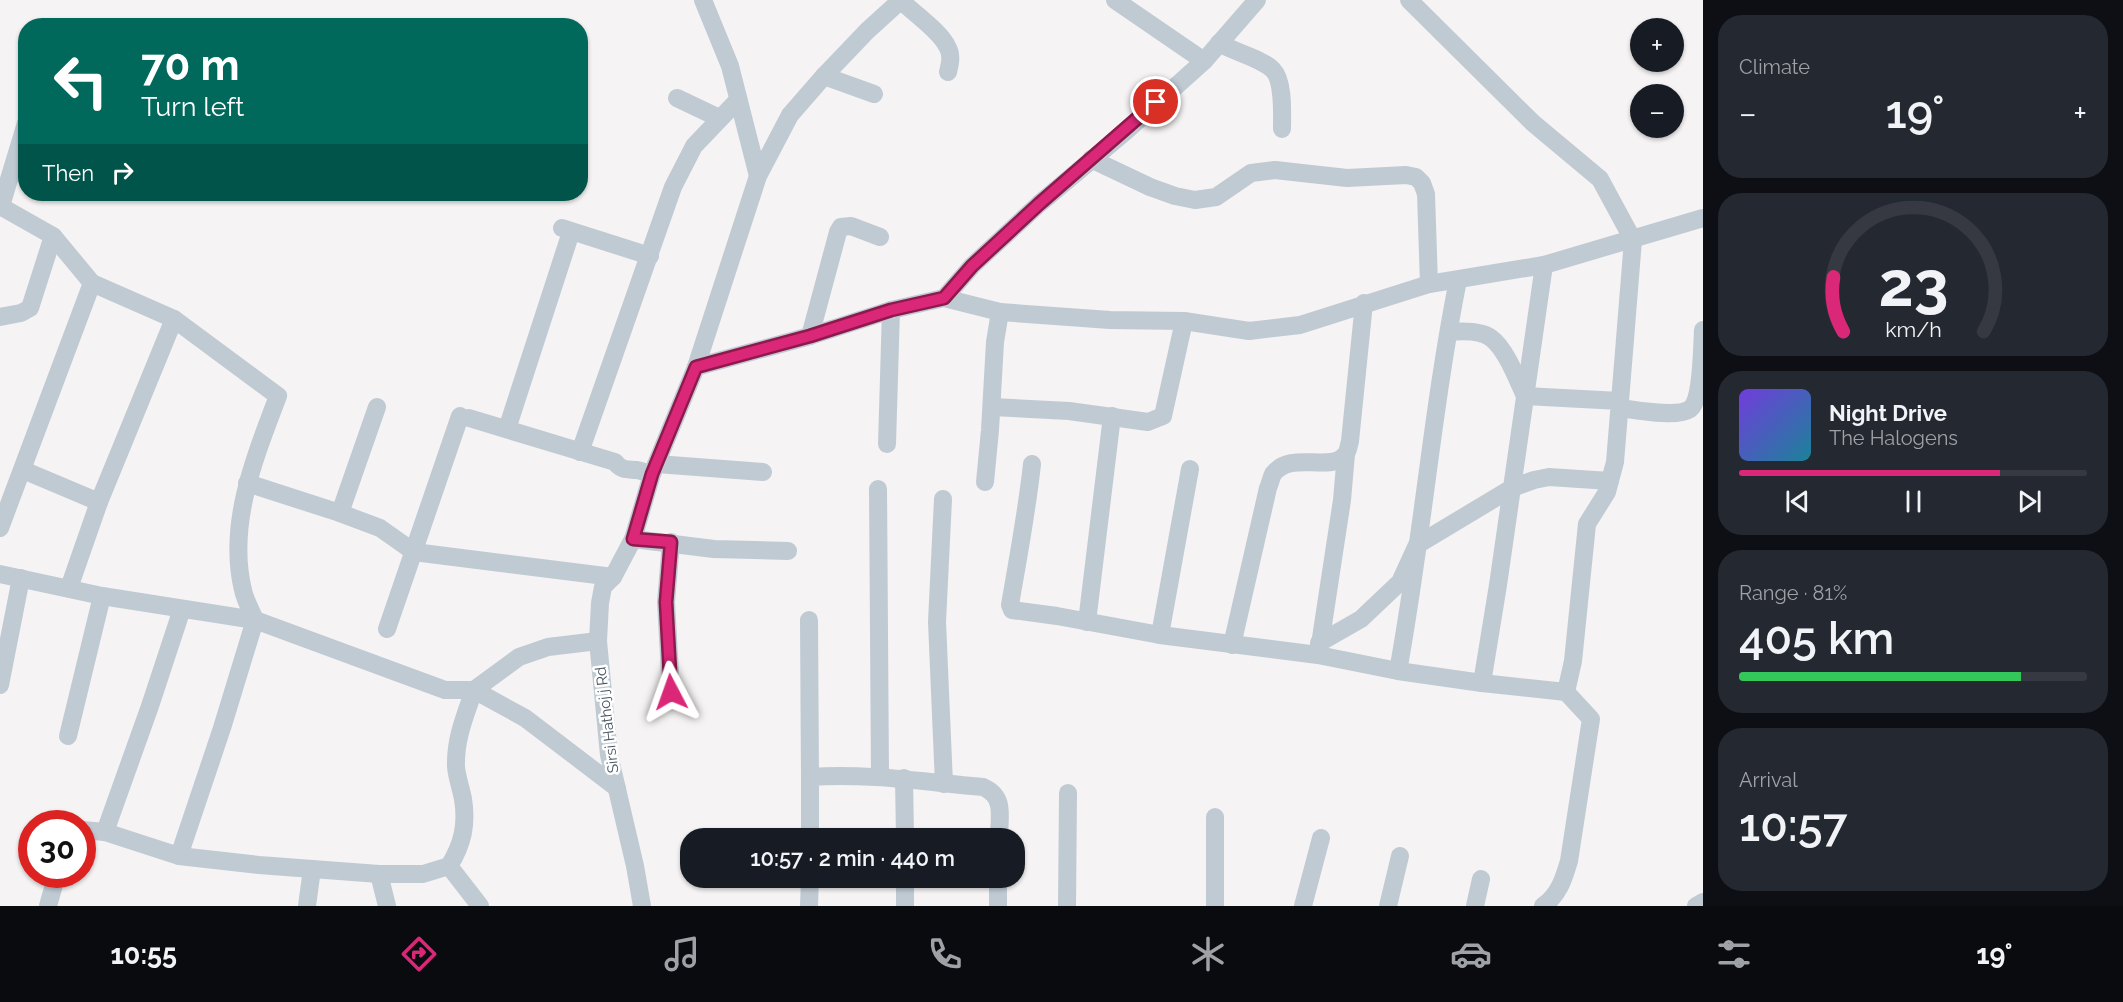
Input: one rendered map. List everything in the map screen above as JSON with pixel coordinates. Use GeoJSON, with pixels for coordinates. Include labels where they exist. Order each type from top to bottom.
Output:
{"type":"FeatureCollection","features":[{"type":"Feature","properties":{"kind":"street"},"geometry":{"type":"LineString","coordinates":[[704,0],[730,66],[758,176]]}},
{"type":"Feature","properties":{"kind":"street"},"geometry":{"type":"LineString","coordinates":[[247,483],[380,528],[414,552],[613,577],[633,539],[648,469],[696,367],[758,176],[790,115],[824,75],[901,0],[943,40],[949,50],[951,60],[948,72]]}},
{"type":"Feature","properties":{"kind":"street"},"geometry":{"type":"LineString","coordinates":[[1115,0],[1204,61]]}},
{"type":"Feature","properties":{"kind":"street"},"geometry":{"type":"LineString","coordinates":[[944,298],[972,266],[1204,61],[1257,0]]}},
{"type":"Feature","properties":{"kind":"street"},"geometry":{"type":"LineString","coordinates":[[1409,0],[1533,123],[1600,179],[1633,240],[1615,462],[1607,492],[1587,524],[1573,661],[1566,692]]}},
{"type":"Feature","properties":{"kind":"street"},"geometry":{"type":"LineString","coordinates":[[1219,43],[1274,70],[1281,95],[1282,129]]}},
{"type":"Feature","properties":{"kind":"street"},"geometry":{"type":"LineString","coordinates":[[824,75],[874,94]]}},
{"type":"Feature","properties":{"kind":"street"},"geometry":{"type":"LineString","coordinates":[[678,98],[719,118]]}},
{"type":"Feature","properties":{"kind":"street"},"geometry":{"type":"LineString","coordinates":[[580,452],[673,187],[694,146],[738,100]]}},
{"type":"Feature","properties":{"kind":"street"},"geometry":{"type":"LineString","coordinates":[[18,150],[1,206],[52,236],[92,283],[174,319],[278,396],[255,455],[247,483],[239,533],[238,563],[243,592],[255,620],[179,856]]}},
{"type":"Feature","properties":{"kind":"street"},"geometry":{"type":"LineString","coordinates":[[1091,159],[1139,182],[1175,196],[1195,200],[1216,197],[1251,174],[1275,170],[1347,178],[1406,175],[1416,177],[1422,183],[1426,194],[1429,284]]}},
{"type":"Feature","properties":{"kind":"street"},"geometry":{"type":"LineString","coordinates":[[696,367],[810,336],[891,310],[944,298],[1000,312],[1110,320],[1184,321],[1249,331],[1300,326],[1364,303],[1429,284],[1544,265],[1703,218]]}},
{"type":"Feature","properties":{"kind":"street"},"geometry":{"type":"LineString","coordinates":[[810,336],[841,227],[851,226],[880,237]]}},
{"type":"Feature","properties":{"kind":"street"},"geometry":{"type":"LineString","coordinates":[[507,429],[567,230],[650,256]]}},
{"type":"Feature","properties":{"kind":"street"},"geometry":{"type":"LineString","coordinates":[[0,317],[21,313],[30,308],[52,236]]}},
{"type":"Feature","properties":{"kind":"street"},"geometry":{"type":"LineString","coordinates":[[1482,683],[1544,265]]}},
{"type":"Feature","properties":{"kind":"street"},"geometry":{"type":"LineString","coordinates":[[1398,671],[1410,610],[1442,363],[1458,280]]}},
{"type":"Feature","properties":{"kind":"street"},"geometry":{"type":"LineString","coordinates":[[0,528],[92,283]]}},
{"type":"Feature","properties":{"kind":"street"},"geometry":{"type":"LineString","coordinates":[[1319,649],[1342,500],[1346,454],[1350,441],[1364,303]]}},
{"type":"Feature","properties":{"kind":"street"},"geometry":{"type":"LineString","coordinates":[[887,444],[891,310]]}},
{"type":"Feature","properties":{"kind":"street"},"geometry":{"type":"LineString","coordinates":[[985,482],[995,342],[1000,312]]}},
{"type":"Feature","properties":{"kind":"street"},"geometry":{"type":"LineString","coordinates":[[69,588],[99,502],[174,319]]}},
{"type":"Feature","properties":{"kind":"street"},"geometry":{"type":"LineString","coordinates":[[992,407],[1069,411],[1148,422],[1163,416],[1184,321]]}},
{"type":"Feature","properties":{"kind":"street"},"geometry":{"type":"LineString","coordinates":[[1525,396],[1620,404],[1675,413],[1684,411],[1695,404],[1700,393],[1703,330]]}},
{"type":"Feature","properties":{"kind":"street"},"geometry":{"type":"LineString","coordinates":[[1449,332],[1463,331],[1489,336],[1499,346],[1525,396]]}},
{"type":"Feature","properties":{"kind":"street"},"geometry":{"type":"LineString","coordinates":[[340,513],[377,407]]}},
{"type":"Feature","properties":{"kind":"street"},"geometry":{"type":"LineString","coordinates":[[1088,622],[1112,416]]}},
{"type":"Feature","properties":{"kind":"street"},"geometry":{"type":"LineString","coordinates":[[387,629],[441,466],[464,417],[615,462],[627,471],[648,469],[763,472]]}},
{"type":"Feature","properties":{"kind":"street"},"geometry":{"type":"LineString","coordinates":[[1232,645],[1273,474],[1283,466],[1299,461],[1338,460],[1346,454]]}},
{"type":"Feature","properties":{"kind":"street"},"geometry":{"type":"LineString","coordinates":[[1032,464],[1025,521],[1018,549],[1010,605],[1012,610],[1232,645],[1319,649],[1398,671],[1566,692],[1591,719],[1569,861],[1563,882],[1551,901],[1543,906]]}},
{"type":"Feature","properties":{"kind":"street"},"geometry":{"type":"LineString","coordinates":[[1160,635],[1190,469]]}},
{"type":"Feature","properties":{"kind":"street"},"geometry":{"type":"LineString","coordinates":[[23,470],[99,502]]}},
{"type":"Feature","properties":{"kind":"street"},"geometry":{"type":"LineString","coordinates":[[1319,649],[1361,619],[1400,582],[1417,545],[1512,488],[1549,477],[1610,481]]}},
{"type":"Feature","properties":{"kind":"street"},"geometry":{"type":"LineString","coordinates":[[878,489],[880,776]]}},
{"type":"Feature","properties":{"kind":"street"},"geometry":{"type":"LineString","coordinates":[[943,499],[937,622],[944,784]]}},
{"type":"Feature","properties":{"kind":"street"},"geometry":{"type":"LineString","coordinates":[[633,539],[714,549],[788,551]]}},
{"type":"Feature","properties":{"kind":"street"},"geometry":{"type":"LineString","coordinates":[[671,542],[666,602],[671,692]]}},
{"type":"Feature","properties":{"kind":"street"},"geometry":{"type":"LineString","coordinates":[[0,574],[102,596],[255,620],[445,690],[474,690],[525,718],[616,788]]}},
{"type":"Feature","properties":{"kind":"street","name":"Sirsi Hathoj j Rd"},"geometry":{"type":"LineString","coordinates":[[613,577],[603,587],[598,641],[609,755],[642,906]]}},
{"type":"Feature","properties":{"kind":"street"},"geometry":{"type":"LineString","coordinates":[[0,685],[21,578]]}},
{"type":"Feature","properties":{"kind":"street"},"geometry":{"type":"LineString","coordinates":[[68,736],[102,596]]}},
{"type":"Feature","properties":{"kind":"street"},"geometry":{"type":"LineString","coordinates":[[105,832],[182,609]]}},
{"type":"Feature","properties":{"kind":"street"},"geometry":{"type":"LineString","coordinates":[[810,620],[810,828]]}},
{"type":"Feature","properties":{"kind":"street"},"geometry":{"type":"LineString","coordinates":[[96,831],[105,832],[179,856],[379,874],[423,874],[449,866],[459,850],[465,828],[463,801],[456,768],[457,738],[474,690],[519,657],[548,647],[598,641]]}},
{"type":"Feature","properties":{"kind":"street"},"geometry":{"type":"LineString","coordinates":[[810,777],[880,776],[983,787],[994,792],[1000,802],[999,828]]}},
{"type":"Feature","properties":{"kind":"street"},"geometry":{"type":"LineString","coordinates":[[904,778],[905,828]]}},
{"type":"Feature","properties":{"kind":"street"},"geometry":{"type":"LineString","coordinates":[[1067,906],[1068,793]]}},
{"type":"Feature","properties":{"kind":"street"},"geometry":{"type":"LineString","coordinates":[[1215,817],[1215,906]]}},
{"type":"Feature","properties":{"kind":"street"},"geometry":{"type":"LineString","coordinates":[[1303,906],[1321,838]]}},
{"type":"Feature","properties":{"kind":"street"},"geometry":{"type":"LineString","coordinates":[[1388,906],[1400,856]]}},
{"type":"Feature","properties":{"kind":"street"},"geometry":{"type":"LineString","coordinates":[[449,866],[480,906]]}},
{"type":"Feature","properties":{"kind":"street"},"geometry":{"type":"LineString","coordinates":[[307,906],[312,869]]}},
{"type":"Feature","properties":{"kind":"street"},"geometry":{"type":"LineString","coordinates":[[379,874],[387,906]]}},
{"type":"Feature","properties":{"kind":"street"},"geometry":{"type":"LineString","coordinates":[[1475,906],[1481,879]]}},
{"type":"Feature","properties":{"kind":"street"},"geometry":{"type":"LineString","coordinates":[[48,906],[53,888]]}},
{"type":"Feature","properties":{"kind":"street"},"geometry":{"type":"LineString","coordinates":[[809,906],[810,888]]}},
{"type":"Feature","properties":{"kind":"street"},"geometry":{"type":"LineString","coordinates":[[905,888],[905,906]]}},
{"type":"Feature","properties":{"kind":"street"},"geometry":{"type":"LineString","coordinates":[[998,888],[998,906]]}},
{"type":"Feature","properties":{"kind":"street"},"geometry":{"type":"LineString","coordinates":[[1696,906],[1703,902]]}},
{"type":"Feature","properties":{"kind":"route"},"geometry":{"type":"LineString","coordinates":[[671,692],[666,602],[671,542],[633,539],[652,474],[696,367],[810,336],[891,310],[944,298],[972,266],[1039,204],[1126,131],[1156,102]]}}]}
